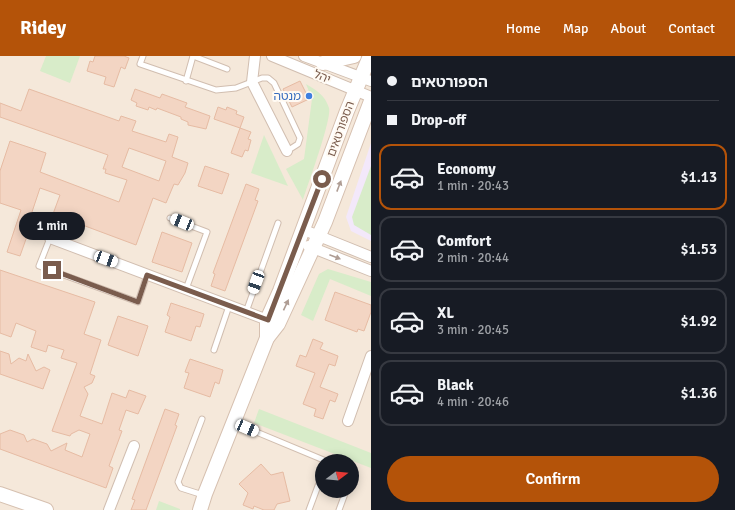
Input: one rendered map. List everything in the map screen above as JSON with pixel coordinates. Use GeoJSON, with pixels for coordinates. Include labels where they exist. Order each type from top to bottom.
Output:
{"type":"FeatureCollection","features":[{"type":"Feature","properties":{"kind":"street"},"geometry":{"type":"LineString","coordinates":[[254,56],[252,82],[287,151]]}},
{"type":"Feature","properties":{"kind":"street","name":"יהל"},"geometry":{"type":"LineString","coordinates":[[272,56],[371,97]]}},
{"type":"Feature","properties":{"kind":"street","name":"יהל"},"geometry":{"type":"LineString","coordinates":[[304,56],[366,79]]}},
{"type":"Feature","properties":{"kind":"street"},"geometry":{"type":"LineString","coordinates":[[323,63],[354,56]]}},
{"type":"Feature","properties":{"kind":"street","name":"הספורטאים"},"geometry":{"type":"LineString","coordinates":[[200,510],[204,495],[273,322],[301,236],[355,91],[366,79],[370,56]]}},
{"type":"Feature","properties":{"kind":"street","name":"הספורטאים"},"geometry":{"type":"LineString","coordinates":[[273,322],[316,242],[371,101]]}},
{"type":"Feature","properties":{"kind":"street"},"geometry":{"type":"LineString","coordinates":[[301,236],[371,270]]}},
{"type":"Feature","properties":{"kind":"street"},"geometry":{"type":"LineString","coordinates":[[50,238],[273,322]]}},
{"type":"Feature","properties":{"kind":"street"},"geometry":{"type":"LineString","coordinates":[[316,242],[371,257]]}},
{"type":"Feature","properties":{"kind":"street"},"geometry":{"type":"LineString","coordinates":[[348,421],[371,356]]}},
{"type":"Feature","properties":{"kind":"street"},"geometry":{"type":"LineString","coordinates":[[109,510],[134,446]]}},
{"type":"Feature","properties":{"kind":"street"},"geometry":{"type":"LineString","coordinates":[[0,494],[46,510]]}},
{"type":"Feature","properties":{"kind":"street","name":"הספורטאים"},"geometry":{"type":"LineString","coordinates":[[195,510],[204,495]]}},
{"type":"Feature","properties":{"kind":"lane"},"geometry":{"type":"LineString","coordinates":[[143,56],[140,64],[211,90],[236,88],[262,78],[268,78],[274,83],[300,138],[298,144],[287,151]]}},
{"type":"Feature","properties":{"kind":"lane"},"geometry":{"type":"LineString","coordinates":[[186,81],[193,56],[227,69]]}},
{"type":"Feature","properties":{"kind":"lane"},"geometry":{"type":"LineString","coordinates":[[170,218],[207,232],[186,289]]}},
{"type":"Feature","properties":{"kind":"lane"},"geometry":{"type":"LineString","coordinates":[[246,312],[278,223]]}},
{"type":"Feature","properties":{"kind":"lane"},"geometry":{"type":"LineString","coordinates":[[50,238],[40,266],[138,302],[147,275]]}},
{"type":"Feature","properties":{"kind":"lane"},"geometry":{"type":"LineString","coordinates":[[214,350],[229,306]]}},
{"type":"Feature","properties":{"kind":"lane"},"geometry":{"type":"LineString","coordinates":[[202,419],[178,482],[181,488],[204,495]]}},
{"type":"Feature","properties":{"kind":"lane"},"geometry":{"type":"LineString","coordinates":[[234,422],[315,456]]}},
{"type":"Feature","properties":{"kind":"lane"},"geometry":{"type":"LineString","coordinates":[[309,510],[315,494]]}},
{"type":"Feature","properties":{"kind":"lane"},"geometry":{"type":"LineString","coordinates":[[339,510],[343,498]]}},
{"type":"Feature","properties":{"kind":"shaded area"},"geometry":{"type":"Polygon","coordinates":[[[0,56],[371,56],[371,510],[0,510],[0,56]]]}},
{"type":"Feature","properties":{"kind":"shaded area"},"geometry":{"type":"Polygon","coordinates":[[[371,143],[371,241],[351,231],[346,217],[371,143]]]}},
{"type":"Feature","properties":{"kind":"green space"},"geometry":{"type":"Polygon","coordinates":[[[46,56],[80,56],[70,83],[40,71],[46,56]]]}},
{"type":"Feature","properties":{"kind":"green space"},"geometry":{"type":"Polygon","coordinates":[[[306,84],[323,96],[329,108],[329,114],[327,125],[303,200],[286,169],[304,159],[312,99],[306,84]]]}},
{"type":"Feature","properties":{"kind":"green space"},"geometry":{"type":"Polygon","coordinates":[[[264,135],[288,186],[251,173],[264,135]]]}},
{"type":"Feature","properties":{"kind":"green space"},"geometry":{"type":"Polygon","coordinates":[[[371,166],[371,235],[354,225],[352,217],[371,166]]]}},
{"type":"Feature","properties":{"kind":"green space"},"geometry":{"type":"Polygon","coordinates":[[[328,269],[371,282],[371,296],[330,279],[313,321],[301,315],[319,274],[328,269]]]}},
{"type":"Feature","properties":{"kind":"green space"},"geometry":{"type":"Polygon","coordinates":[[[259,409],[371,453],[371,468],[359,463],[359,454],[335,454],[254,423],[259,409]]]}},
{"type":"Feature","properties":{"kind":"green space"},"geometry":{"type":"Polygon","coordinates":[[[159,501],[180,509],[180,510],[156,510],[159,501]]]}},
{"type":"Feature","properties":{"kind":"building"},"geometry":{"type":"Polygon","coordinates":[[[95,56],[124,56],[129,58],[125,69],[121,67],[114,87],[104,84],[106,77],[87,71],[90,61],[93,62],[95,56]]]}},
{"type":"Feature","properties":{"kind":"building"},"geometry":{"type":"Polygon","coordinates":[[[300,81],[309,99],[292,107],[283,89],[300,81]]]}},
{"type":"Feature","properties":{"kind":"building"},"geometry":{"type":"Polygon","coordinates":[[[29,89],[119,121],[121,116],[136,121],[132,131],[166,142],[169,134],[178,137],[172,157],[188,163],[185,173],[178,185],[174,184],[166,203],[153,198],[136,245],[53,214],[60,195],[40,188],[29,221],[32,222],[20,256],[7,252],[21,210],[0,203],[0,171],[10,141],[46,153],[40,172],[119,202],[127,180],[105,173],[106,169],[103,169],[108,155],[0,117],[0,103],[21,111],[29,89]],[[129,148],[122,167],[159,181],[166,161],[129,148]]]}},
{"type":"Feature","properties":{"kind":"building"},"geometry":{"type":"Polygon","coordinates":[[[135,89],[160,98],[162,94],[187,103],[185,107],[210,116],[206,129],[188,125],[188,122],[181,119],[181,117],[157,108],[156,110],[149,107],[148,110],[136,106],[137,103],[131,100],[135,89]]]}},
{"type":"Feature","properties":{"kind":"building"},"geometry":{"type":"Polygon","coordinates":[[[218,107],[226,110],[227,107],[237,111],[236,114],[244,117],[240,128],[214,119],[218,107]]]}},
{"type":"Feature","properties":{"kind":"building"},"geometry":{"type":"Polygon","coordinates":[[[240,128],[251,132],[248,139],[251,140],[248,151],[245,150],[242,157],[231,153],[240,128]]]}},
{"type":"Feature","properties":{"kind":"building"},"geometry":{"type":"Polygon","coordinates":[[[205,166],[229,174],[222,194],[198,186],[205,166]]]}},
{"type":"Feature","properties":{"kind":"building"},"geometry":{"type":"Polygon","coordinates":[[[246,184],[259,189],[255,200],[258,201],[225,291],[211,286],[215,274],[213,273],[246,184]]]}},
{"type":"Feature","properties":{"kind":"building"},"geometry":{"type":"Polygon","coordinates":[[[162,232],[192,243],[182,272],[152,262],[162,232]]]}},
{"type":"Feature","properties":{"kind":"building"},"geometry":{"type":"Polygon","coordinates":[[[0,270],[95,302],[84,334],[101,340],[90,374],[95,376],[92,383],[84,387],[88,394],[80,416],[102,424],[112,393],[126,398],[129,390],[146,396],[138,414],[126,410],[119,430],[122,431],[109,466],[113,468],[106,488],[0,449],[0,434],[10,430],[24,435],[27,442],[33,439],[47,444],[51,451],[67,443],[65,450],[82,457],[90,434],[79,430],[70,436],[52,431],[77,363],[61,358],[64,350],[48,345],[46,352],[31,347],[36,331],[16,323],[11,337],[0,333],[0,270]]]}},
{"type":"Feature","properties":{"kind":"building"},"geometry":{"type":"Polygon","coordinates":[[[335,292],[371,305],[371,312],[364,331],[358,329],[357,332],[325,320],[335,292]]]}},
{"type":"Feature","properties":{"kind":"building"},"geometry":{"type":"Polygon","coordinates":[[[171,303],[204,314],[200,327],[196,326],[191,341],[165,332],[170,317],[167,315],[171,303]]]}},
{"type":"Feature","properties":{"kind":"building"},"geometry":{"type":"Polygon","coordinates":[[[118,316],[148,326],[138,356],[108,345],[118,316]]]}},
{"type":"Feature","properties":{"kind":"building"},"geometry":{"type":"Polygon","coordinates":[[[313,339],[323,343],[320,349],[338,356],[335,366],[329,364],[320,387],[338,394],[335,402],[330,400],[323,419],[314,416],[316,409],[303,404],[315,373],[296,366],[300,355],[306,357],[313,339]]]}},
{"type":"Feature","properties":{"kind":"building"},"geometry":{"type":"Polygon","coordinates":[[[0,351],[9,354],[11,364],[19,358],[26,361],[28,354],[36,371],[44,367],[50,370],[43,389],[0,374],[0,351]]]}},
{"type":"Feature","properties":{"kind":"building"},"geometry":{"type":"Polygon","coordinates":[[[190,359],[223,370],[219,384],[215,382],[210,397],[184,388],[189,373],[185,372],[190,359]]]}},
{"type":"Feature","properties":{"kind":"building"},"geometry":{"type":"Polygon","coordinates":[[[165,409],[179,414],[175,425],[177,426],[146,510],[131,510],[135,500],[132,499],[165,409]]]}},
{"type":"Feature","properties":{"kind":"building"},"geometry":{"type":"Polygon","coordinates":[[[261,464],[271,475],[283,472],[290,501],[277,504],[274,510],[264,510],[254,506],[253,509],[243,505],[248,493],[239,484],[261,464]]]}},
{"type":"Feature","properties":{"kind":"place","name":"מנטה"},"geometry":{"type":"Point","coordinates":[309,96]}},
{"type":"Feature","properties":{"kind":"route"},"geometry":{"type":"LineString","coordinates":[[52,270],[138,302],[147,275],[268,320],[322,179]]}}]}
